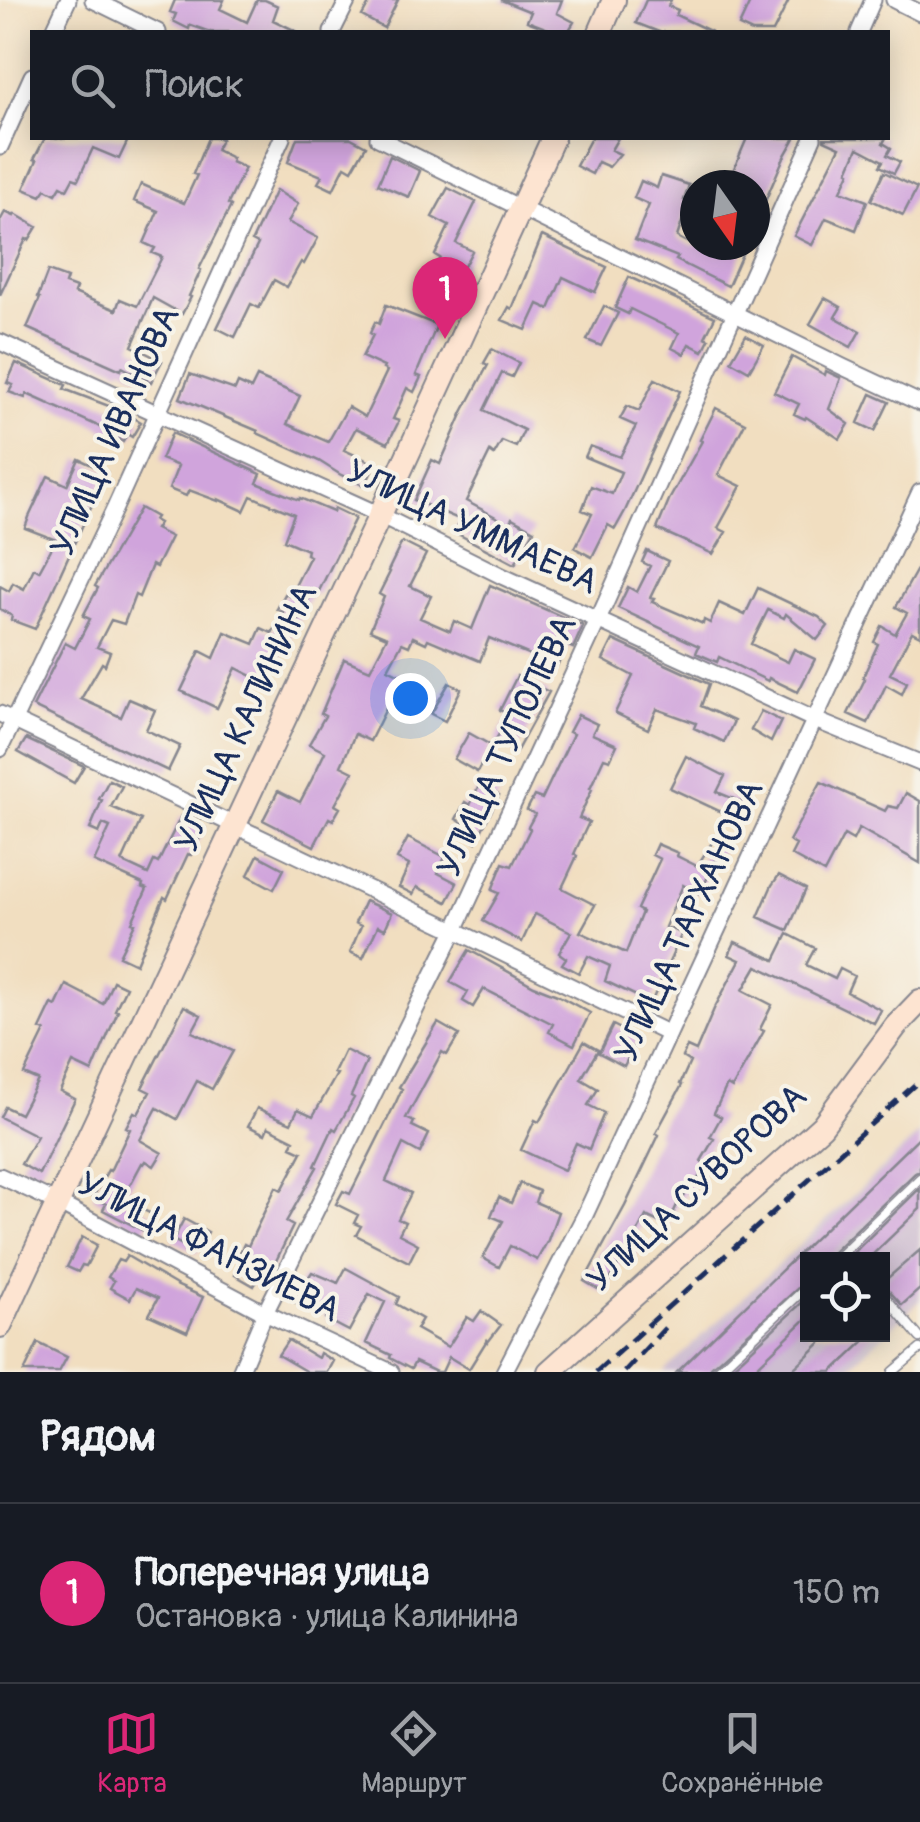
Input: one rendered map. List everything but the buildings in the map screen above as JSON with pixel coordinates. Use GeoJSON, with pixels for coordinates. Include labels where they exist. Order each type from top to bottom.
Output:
{"type":"FeatureCollection","features":[{"type":"Feature","properties":{"kind":"street"},"geometry":{"type":"LineString","coordinates":[[54,30],[68,0]]}},
{"type":"Feature","properties":{"kind":"street"},"geometry":{"type":"LineString","coordinates":[[93,0],[154,30]]}},
{"type":"Feature","properties":{"kind":"street"},"geometry":{"type":"LineString","coordinates":[[333,30],[348,0]]}},
{"type":"Feature","properties":{"kind":"street"},"geometry":{"type":"LineString","coordinates":[[601,30],[614,0]]}},
{"type":"Feature","properties":{"kind":"street"},"geometry":{"type":"LineString","coordinates":[[860,30],[873,0]]}},
{"type":"Feature","properties":{"kind":"street"},"geometry":{"type":"LineString","coordinates":[[894,0],[920,13]]}},
{"type":"Feature","properties":{"kind":"street"},"geometry":{"type":"LineString","coordinates":[[0,147],[30,80]]}},
{"type":"Feature","properties":{"kind":"street","name":"УЛИЦА ИВАНОВА"},"geometry":{"type":"LineString","coordinates":[[0,749],[7,717],[116,508],[281,140]]}},
{"type":"Feature","properties":{"kind":"street"},"geometry":{"type":"LineString","coordinates":[[382,140],[920,402]]}},
{"type":"Feature","properties":{"kind":"street","name":"УЛИЦА КАЛИНИНА"},"geometry":{"type":"LineString","coordinates":[[0,1326],[552,140]]}},
{"type":"Feature","properties":{"kind":"street","name":"УЛИЦА ТУПОЛЕВА"},"geometry":{"type":"LineString","coordinates":[[240,1372],[265,1313],[455,930],[812,140]]}},
{"type":"Feature","properties":{"kind":"street","name":"УЛИЦА УММАЕВА"},"geometry":{"type":"LineString","coordinates":[[0,342],[380,514],[504,577],[815,720],[920,763]]}},
{"type":"Feature","properties":{"kind":"street","name":"УЛИЦА ТАРХАНОВА"},"geometry":{"type":"LineString","coordinates":[[504,1372],[585,1215],[920,492]]}},
{"type":"Feature","properties":{"kind":"street"},"geometry":{"type":"LineString","coordinates":[[7,717],[669,1034]]}},
{"type":"Feature","properties":{"kind":"street","name":"УЛИЦА СУВОРОВА"},"geometry":{"type":"LineString","coordinates":[[549,1372],[822,1126],[896,1026],[920,1001]]}},
{"type":"Feature","properties":{"kind":"street","name":"УЛИЦА ФАНЗИЕВА"},"geometry":{"type":"LineString","coordinates":[[0,1176],[265,1313],[391,1372]]}},
{"type":"Feature","properties":{"kind":"lane"},"geometry":{"type":"LineString","coordinates":[[843,1252],[920,1178]]}},
{"type":"Feature","properties":{"kind":"lane"},"geometry":{"type":"LineString","coordinates":[[716,1372],[800,1293]]}},
{"type":"Feature","properties":{"kind":"lane"},"geometry":{"type":"LineString","coordinates":[[890,1302],[920,1338]]}},
{"type":"Feature","properties":{"kind":"lane"},"geometry":{"type":"LineString","coordinates":[[893,1372],[920,1349]]}},
{"type":"Feature","properties":{"kind":"shaded area"},"geometry":{"type":"Polygon","coordinates":[[[920,1133],[920,1301],[890,1329],[890,1252],[800,1252],[800,1342],[876,1342],[844,1372],[663,1372],[920,1133]]]}},
{"type":"Feature","properties":{"kind":"railway"},"geometry":{"type":"LineString","coordinates":[[596,1372],[920,1080]]}},
{"type":"Feature","properties":{"kind":"railway"},"geometry":{"type":"LineString","coordinates":[[624,1372],[665,1328]]}},
{"type":"Feature","properties":{"kind":"place","name":"Поперечная улица"},"geometry":{"type":"Point","coordinates":[445,339]}}]}
